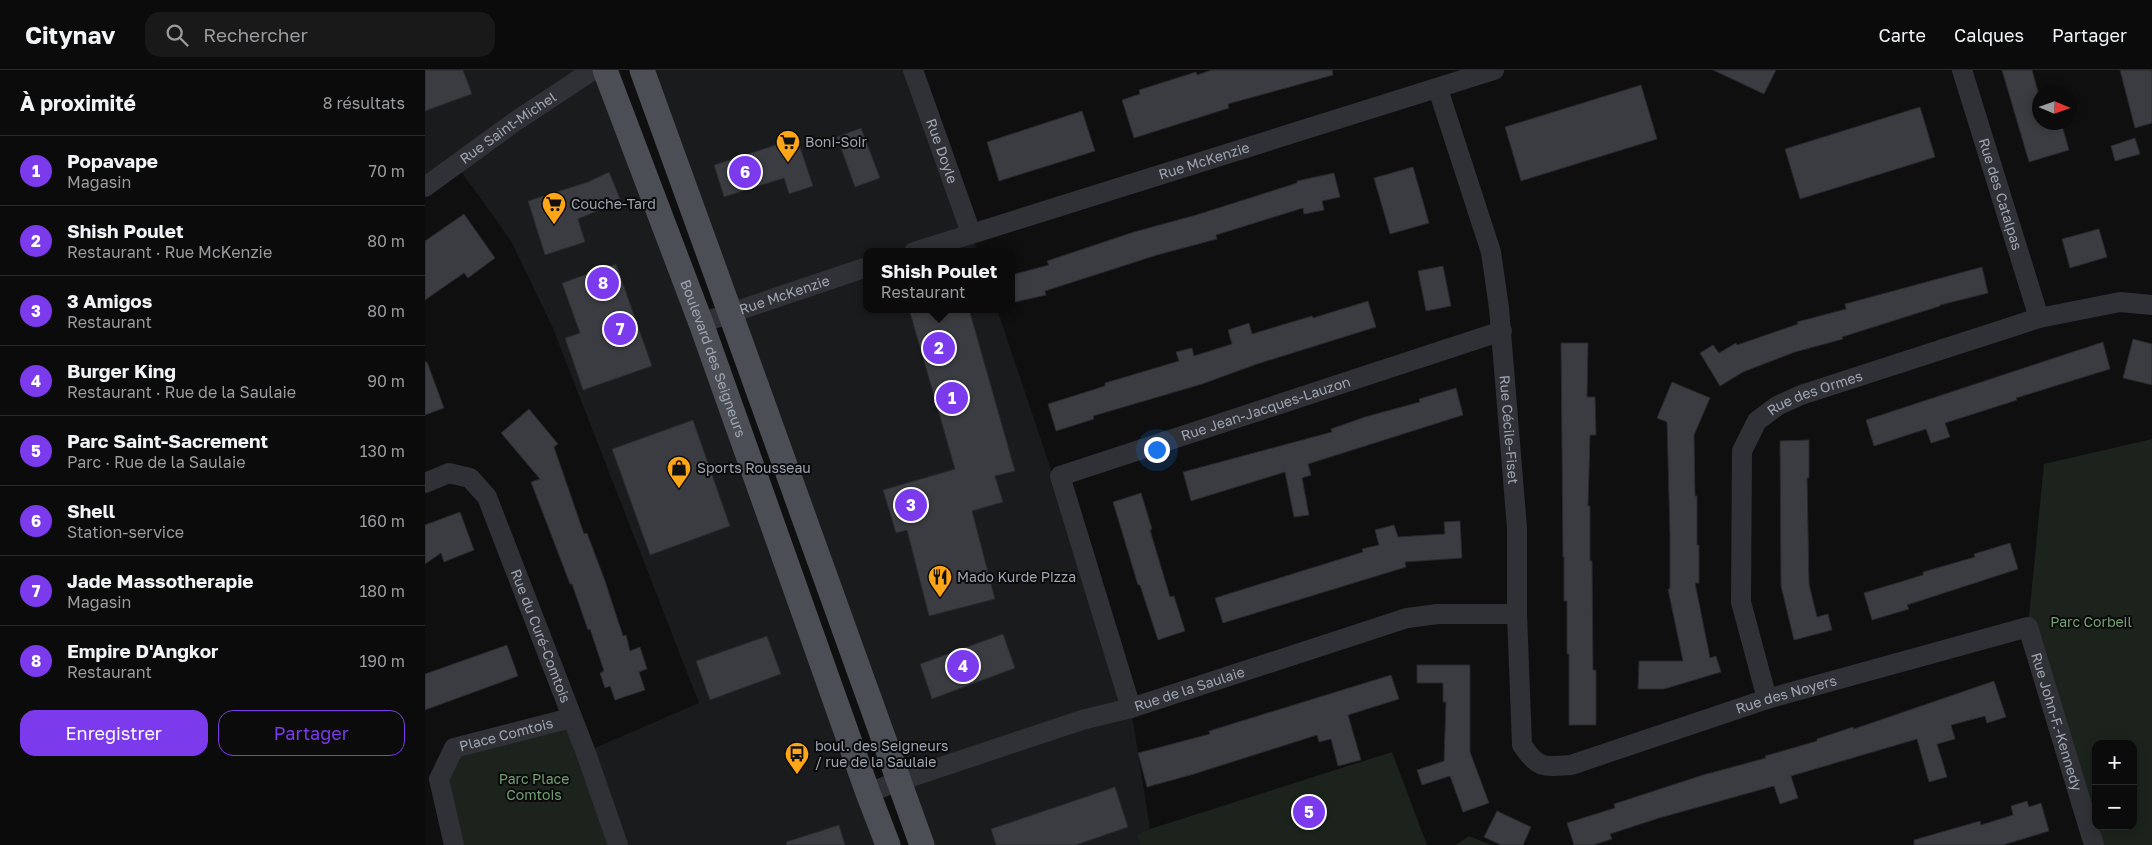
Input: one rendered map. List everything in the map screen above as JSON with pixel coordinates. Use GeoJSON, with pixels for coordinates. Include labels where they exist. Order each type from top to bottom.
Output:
{"type":"FeatureCollection","features":[{"type":"Feature","properties":{"kind":"main road","name":"Boulevard des Seigneurs"},"geometry":{"type":"LineString","coordinates":[[605,70],[701,323],[888,845]]}},
{"type":"Feature","properties":{"kind":"main road"},"geometry":{"type":"LineString","coordinates":[[642,70],[922,845]]}},
{"type":"Feature","properties":{"kind":"street","name":"Rue Saint-Michel"},"geometry":{"type":"LineString","coordinates":[[425,187],[513,123],[593,70]]}},
{"type":"Feature","properties":{"kind":"street","name":"Rue Doyle"},"geometry":{"type":"LineString","coordinates":[[913,70],[971,233]]}},
{"type":"Feature","properties":{"kind":"street","name":"Rue McKenzie"},"geometry":{"type":"LineString","coordinates":[[926,248],[1494,70]]}},
{"type":"Feature","properties":{"kind":"street","name":"Rue des Catalpas"},"geometry":{"type":"LineString","coordinates":[[1962,70],[2039,318]]}},
{"type":"Feature","properties":{"kind":"street","name":"Rue Cécile-Fiset"},"geometry":{"type":"LineString","coordinates":[[1437,89],[1491,252],[1502,331],[1517,528],[1517,614],[1522,745],[1533,761],[1547,767]]}},
{"type":"Feature","properties":{"kind":"street","name":"Rue McKenzie"},"geometry":{"type":"LineString","coordinates":[[701,323],[863,268]]}},
{"type":"Feature","properties":{"kind":"street","name":"Rue des Ormes"},"geometry":{"type":"LineString","coordinates":[[1767,699],[1741,602],[1742,451],[1757,421],[1777,406],[1801,395],[2039,318],[2120,302],[2152,304]]}},
{"type":"Feature","properties":{"kind":"street","name":"Rue Jean-Jacques-Lauzon"},"geometry":{"type":"LineString","coordinates":[[1131,708],[1060,476],[1502,331]]}},
{"type":"Feature","properties":{"kind":"street","name":"Rue du Curé-Comtois"},"geometry":{"type":"LineString","coordinates":[[425,483],[449,473],[470,478],[487,497],[586,753],[618,845]]}},
{"type":"Feature","properties":{"kind":"street","name":"Rue de la Saulaie"},"geometry":{"type":"LineString","coordinates":[[868,793],[1082,720],[1131,708],[1407,618],[1438,614],[1517,614]]}},
{"type":"Feature","properties":{"kind":"street","name":"Rue des Noyers"},"geometry":{"type":"LineString","coordinates":[[1547,767],[1571,766],[1767,699],[2028,627]]}},
{"type":"Feature","properties":{"kind":"street","name":"Rue John-F.-Kennedy"},"geometry":{"type":"LineString","coordinates":[[2028,627],[2094,845]]}},
{"type":"Feature","properties":{"kind":"street","name":"Place Comtois"},"geometry":{"type":"LineString","coordinates":[[454,845],[439,779],[454,748],[571,718]]}},
{"type":"Feature","properties":{"kind":"shaded area"},"geometry":{"type":"Polygon","coordinates":[[[425,70],[605,70],[888,845],[618,845],[590,750],[699,703],[552,326],[511,241],[456,164],[425,187],[425,70]]]}},
{"type":"Feature","properties":{"kind":"shaded area"},"geometry":{"type":"Polygon","coordinates":[[[645,70],[913,70],[977,248],[863,248],[863,313],[998,313],[1131,708],[1150,829],[1136,834],[1140,845],[926,845],[645,70]]]}},
{"type":"Feature","properties":{"kind":"green space","name":"Parc Corbeil"},"geometry":{"type":"Polygon","coordinates":[[[2152,439],[2152,845],[2093,845],[2028,627],[2044,464],[2152,439]]]}},
{"type":"Feature","properties":{"kind":"green space","name":"Parc Place Comtois"},"geometry":{"type":"Polygon","coordinates":[[[571,718],[618,845],[454,845],[439,779],[454,748],[571,718]]]}},
{"type":"Feature","properties":{"kind":"green space"},"geometry":{"type":"Polygon","coordinates":[[[1392,752],[1427,845],[1140,845],[1136,834],[1150,829],[1392,752]]]}},
{"type":"Feature","properties":{"kind":"green space"},"geometry":{"type":"Polygon","coordinates":[[[1469,836],[1491,845],[1456,845],[1469,836]]]}},
{"type":"Feature","properties":{"kind":"building"},"geometry":{"type":"Polygon","coordinates":[[[425,70],[463,70],[472,94],[425,111],[425,70]]]}},
{"type":"Feature","properties":{"kind":"building"},"geometry":{"type":"Polygon","coordinates":[[[1212,70],[1332,70],[1333,75],[1228,104],[1229,108],[1134,138],[1122,100],[1140,94],[1139,90],[1196,72],[1197,75],[1212,70]]]}},
{"type":"Feature","properties":{"kind":"building"},"geometry":{"type":"Polygon","coordinates":[[[1713,70],[1776,70],[1764,94],[1713,70]]]}},
{"type":"Feature","properties":{"kind":"building"},"geometry":{"type":"Polygon","coordinates":[[[2002,70],[2032,70],[2036,85],[2032,85],[2032,130],[2063,130],[2069,150],[2029,162],[2002,70]]]}},
{"type":"Feature","properties":{"kind":"building"},"geometry":{"type":"Polygon","coordinates":[[[2120,70],[2152,70],[2152,123],[2135,128],[2120,70]]]}},
{"type":"Feature","properties":{"kind":"building"},"geometry":{"type":"Polygon","coordinates":[[[1641,85],[1657,139],[1521,181],[1505,127],[1641,85]]]}},
{"type":"Feature","properties":{"kind":"building"},"geometry":{"type":"Polygon","coordinates":[[[1920,107],[1935,157],[1800,199],[1785,149],[1920,107]]]}},
{"type":"Feature","properties":{"kind":"building"},"geometry":{"type":"Polygon","coordinates":[[[1082,111],[1095,151],[999,181],[987,142],[1082,111]]]}},
{"type":"Feature","properties":{"kind":"building"},"geometry":{"type":"Polygon","coordinates":[[[861,128],[880,178],[855,187],[837,137],[861,128]]]}},
{"type":"Feature","properties":{"kind":"building"},"geometry":{"type":"Polygon","coordinates":[[[797,138],[813,186],[789,194],[784,178],[724,197],[714,165],[797,138]]]}},
{"type":"Feature","properties":{"kind":"building"},"geometry":{"type":"Polygon","coordinates":[[[2135,138],[2140,154],[2115,161],[2111,146],[2135,138]]]}},
{"type":"Feature","properties":{"kind":"building"},"geometry":{"type":"Polygon","coordinates":[[[1413,167],[1429,223],[1390,234],[1374,178],[1413,167]]]}},
{"type":"Feature","properties":{"kind":"building"},"geometry":{"type":"Polygon","coordinates":[[[609,172],[621,201],[578,219],[585,242],[545,255],[528,201],[588,182],[609,172]]]}},
{"type":"Feature","properties":{"kind":"building"},"geometry":{"type":"Polygon","coordinates":[[[1334,173],[1340,197],[1322,201],[1324,210],[1304,214],[1303,208],[1216,235],[1217,239],[1157,255],[1045,291],[1046,295],[1015,302],[1015,274],[1049,265],[1047,261],[1134,232],[1196,215],[1297,183],[1297,181],[1334,173]]]}},
{"type":"Feature","properties":{"kind":"building"},"geometry":{"type":"Polygon","coordinates":[[[464,214],[495,258],[468,278],[464,273],[425,300],[425,241],[464,214]]]}},
{"type":"Feature","properties":{"kind":"building"},"geometry":{"type":"Polygon","coordinates":[[[2099,229],[2107,257],[2070,268],[2062,239],[2099,229]]]}},
{"type":"Feature","properties":{"kind":"building"},"geometry":{"type":"Polygon","coordinates":[[[616,264],[652,366],[583,390],[565,338],[580,333],[562,283],[616,264]]]}},
{"type":"Feature","properties":{"kind":"building"},"geometry":{"type":"Polygon","coordinates":[[[1443,266],[1451,306],[1426,311],[1418,271],[1443,266]]]}},
{"type":"Feature","properties":{"kind":"building"},"geometry":{"type":"Polygon","coordinates":[[[1982,267],[1988,293],[1940,305],[1842,337],[1843,339],[1795,352],[1743,372],[1720,386],[1700,353],[1713,345],[1719,353],[1736,343],[1737,345],[1798,324],[1797,322],[1846,309],[1845,304],[1982,267]]]}},
{"type":"Feature","properties":{"kind":"building"},"geometry":{"type":"Polygon","coordinates":[[[1368,301],[1376,327],[1257,364],[1202,384],[1093,416],[1094,419],[1056,431],[1048,404],[1105,386],[1105,383],[1179,361],[1176,352],[1192,348],[1194,356],[1232,344],[1228,330],[1249,323],[1252,334],[1368,301]]]}},
{"type":"Feature","properties":{"kind":"building"},"geometry":{"type":"Polygon","coordinates":[[[910,313],[970,313],[1015,471],[995,476],[1003,502],[972,511],[995,599],[929,616],[907,530],[896,533],[883,490],[955,469],[910,313]]]}},
{"type":"Feature","properties":{"kind":"building"},"geometry":{"type":"Polygon","coordinates":[[[2133,339],[2152,344],[2152,385],[2123,378],[2133,339]]]}},
{"type":"Feature","properties":{"kind":"building"},"geometry":{"type":"Polygon","coordinates":[[[2103,342],[2110,369],[2016,398],[2017,400],[1945,423],[1950,437],[1931,443],[1926,429],[1874,446],[1866,420],[2103,342]]]}},
{"type":"Feature","properties":{"kind":"building"},"geometry":{"type":"Polygon","coordinates":[[[1561,343],[1588,343],[1587,397],[1595,397],[1596,435],[1590,435],[1588,506],[1590,506],[1590,561],[1592,561],[1593,670],[1596,670],[1596,725],[1569,725],[1569,654],[1567,654],[1567,601],[1564,601],[1563,557],[1561,343]]]}},
{"type":"Feature","properties":{"kind":"building"},"geometry":{"type":"Polygon","coordinates":[[[425,362],[427,362],[444,408],[425,415],[425,362]]]}},
{"type":"Feature","properties":{"kind":"building"},"geometry":{"type":"Polygon","coordinates":[[[1672,382],[1710,398],[1694,435],[1697,545],[1699,545],[1699,583],[1695,583],[1710,658],[1716,656],[1721,672],[1664,689],[1638,689],[1639,661],[1683,661],[1668,589],[1670,589],[1670,534],[1667,422],[1657,418],[1672,382]]]}},
{"type":"Feature","properties":{"kind":"building"},"geometry":{"type":"Polygon","coordinates":[[[1456,388],[1463,415],[1308,464],[1311,475],[1302,478],[1309,515],[1294,517],[1285,472],[1191,501],[1183,472],[1332,432],[1331,429],[1365,417],[1420,402],[1419,399],[1456,388]]]}},
{"type":"Feature","properties":{"kind":"building"},"geometry":{"type":"Polygon","coordinates":[[[529,409],[558,444],[554,447],[584,534],[587,533],[605,581],[623,636],[626,635],[630,651],[640,647],[647,669],[639,672],[645,690],[615,700],[610,686],[605,688],[600,673],[604,671],[590,629],[588,630],[572,584],[570,584],[531,482],[540,479],[501,433],[529,409]]]}},
{"type":"Feature","properties":{"kind":"building"},"geometry":{"type":"Polygon","coordinates":[[[693,420],[730,526],[650,555],[612,449],[693,420]]]}},
{"type":"Feature","properties":{"kind":"building"},"geometry":{"type":"Polygon","coordinates":[[[1809,440],[1809,478],[1807,478],[1809,584],[1817,617],[1828,614],[1832,630],[1794,640],[1781,586],[1780,441],[1809,440]]]}},
{"type":"Feature","properties":{"kind":"building"},"geometry":{"type":"Polygon","coordinates":[[[1141,493],[1170,597],[1174,596],[1185,631],[1158,640],[1140,585],[1138,585],[1113,502],[1141,493]]]}},
{"type":"Feature","properties":{"kind":"building"},"geometry":{"type":"Polygon","coordinates":[[[460,512],[474,550],[444,562],[441,553],[425,564],[425,525],[460,512]]]}},
{"type":"Feature","properties":{"kind":"building"},"geometry":{"type":"Polygon","coordinates":[[[1460,521],[1462,558],[1405,562],[1406,567],[1223,623],[1215,598],[1363,552],[1362,549],[1379,545],[1375,530],[1394,525],[1398,537],[1445,534],[1444,522],[1460,521]]]}},
{"type":"Feature","properties":{"kind":"building"},"geometry":{"type":"Polygon","coordinates":[[[2010,543],[2018,569],[1907,605],[1909,609],[1872,620],[1864,593],[1923,575],[1923,572],[1975,557],[1974,554],[2010,543]]]}},
{"type":"Feature","properties":{"kind":"building"},"geometry":{"type":"Polygon","coordinates":[[[1003,634],[1015,668],[932,699],[920,664],[1003,634]]]}},
{"type":"Feature","properties":{"kind":"building"},"geometry":{"type":"Polygon","coordinates":[[[767,636],[781,674],[710,700],[696,661],[767,636]]]}},
{"type":"Feature","properties":{"kind":"building"},"geometry":{"type":"Polygon","coordinates":[[[507,645],[518,676],[425,710],[425,674],[507,645]]]}},
{"type":"Feature","properties":{"kind":"building"},"geometry":{"type":"Polygon","coordinates":[[[1417,665],[1470,665],[1470,752],[1489,803],[1463,812],[1450,776],[1422,785],[1417,770],[1444,761],[1446,702],[1443,702],[1443,683],[1417,683],[1417,665]]]}},
{"type":"Feature","properties":{"kind":"building"},"geometry":{"type":"Polygon","coordinates":[[[1391,675],[1399,699],[1348,715],[1361,760],[1338,766],[1331,739],[1319,742],[1317,735],[1147,787],[1138,753],[1210,734],[1209,731],[1391,675]]]}},
{"type":"Feature","properties":{"kind":"building"},"geometry":{"type":"Polygon","coordinates":[[[1994,681],[2006,717],[1987,723],[1985,716],[1951,725],[1955,739],[1937,744],[1947,777],[1929,782],[1917,739],[1791,776],[1798,798],[1780,804],[1774,786],[1659,818],[1610,834],[1612,839],[1593,845],[1574,845],[1567,823],[1615,808],[1614,804],[1703,775],[1766,758],[1765,756],[1817,741],[1817,739],[1853,727],[1854,729],[1994,681]]]}},
{"type":"Feature","properties":{"kind":"building"},"geometry":{"type":"Polygon","coordinates":[[[1115,787],[1128,827],[1076,845],[996,845],[991,829],[1115,787]]]}},
{"type":"Feature","properties":{"kind":"building"},"geometry":{"type":"Polygon","coordinates":[[[2027,801],[2029,807],[2041,803],[2049,831],[2003,845],[1914,845],[1914,840],[1980,821],[1981,825],[2013,815],[2011,806],[2027,801]]]}},
{"type":"Feature","properties":{"kind":"building"},"geometry":{"type":"Polygon","coordinates":[[[1497,811],[1531,827],[1523,845],[1501,845],[1484,837],[1497,811]]]}},
{"type":"Feature","properties":{"kind":"building"},"geometry":{"type":"Polygon","coordinates":[[[839,825],[845,845],[787,845],[786,842],[839,825]]]}},
{"type":"Feature","properties":{"kind":"place","name":"Boni-Soir"},"geometry":{"type":"Point","coordinates":[788,163]}},
{"type":"Feature","properties":{"kind":"place","name":"Shell"},"geometry":{"type":"Point","coordinates":[745,172]}},
{"type":"Feature","properties":{"kind":"place","name":"Couche-Tard"},"geometry":{"type":"Point","coordinates":[554,225]}},
{"type":"Feature","properties":{"kind":"place","name":"Empire D'Angkor"},"geometry":{"type":"Point","coordinates":[603,283]}},
{"type":"Feature","properties":{"kind":"place","name":"Jade Massotherapie"},"geometry":{"type":"Point","coordinates":[620,329]}},
{"type":"Feature","properties":{"kind":"place","name":"Shish Poulet"},"geometry":{"type":"Point","coordinates":[939,348]}},
{"type":"Feature","properties":{"kind":"place","name":"Popavape"},"geometry":{"type":"Point","coordinates":[952,398]}},
{"type":"Feature","properties":{"kind":"place","name":"Sports Rousseau"},"geometry":{"type":"Point","coordinates":[679,489]}},
{"type":"Feature","properties":{"kind":"place","name":"3 Amigos"},"geometry":{"type":"Point","coordinates":[911,505]}},
{"type":"Feature","properties":{"kind":"place","name":"Mado Kurde Pizza"},"geometry":{"type":"Point","coordinates":[940,598]}},
{"type":"Feature","properties":{"kind":"place","name":"Burger King"},"geometry":{"type":"Point","coordinates":[963,666]}},
{"type":"Feature","properties":{"kind":"place","name":"boul. des Seigneurs / rue de la Saulaie"},"geometry":{"type":"Point","coordinates":[797,775]}},
{"type":"Feature","properties":{"kind":"place","name":"Parc Saint-Sacrement"},"geometry":{"type":"Point","coordinates":[1309,812]}}]}
